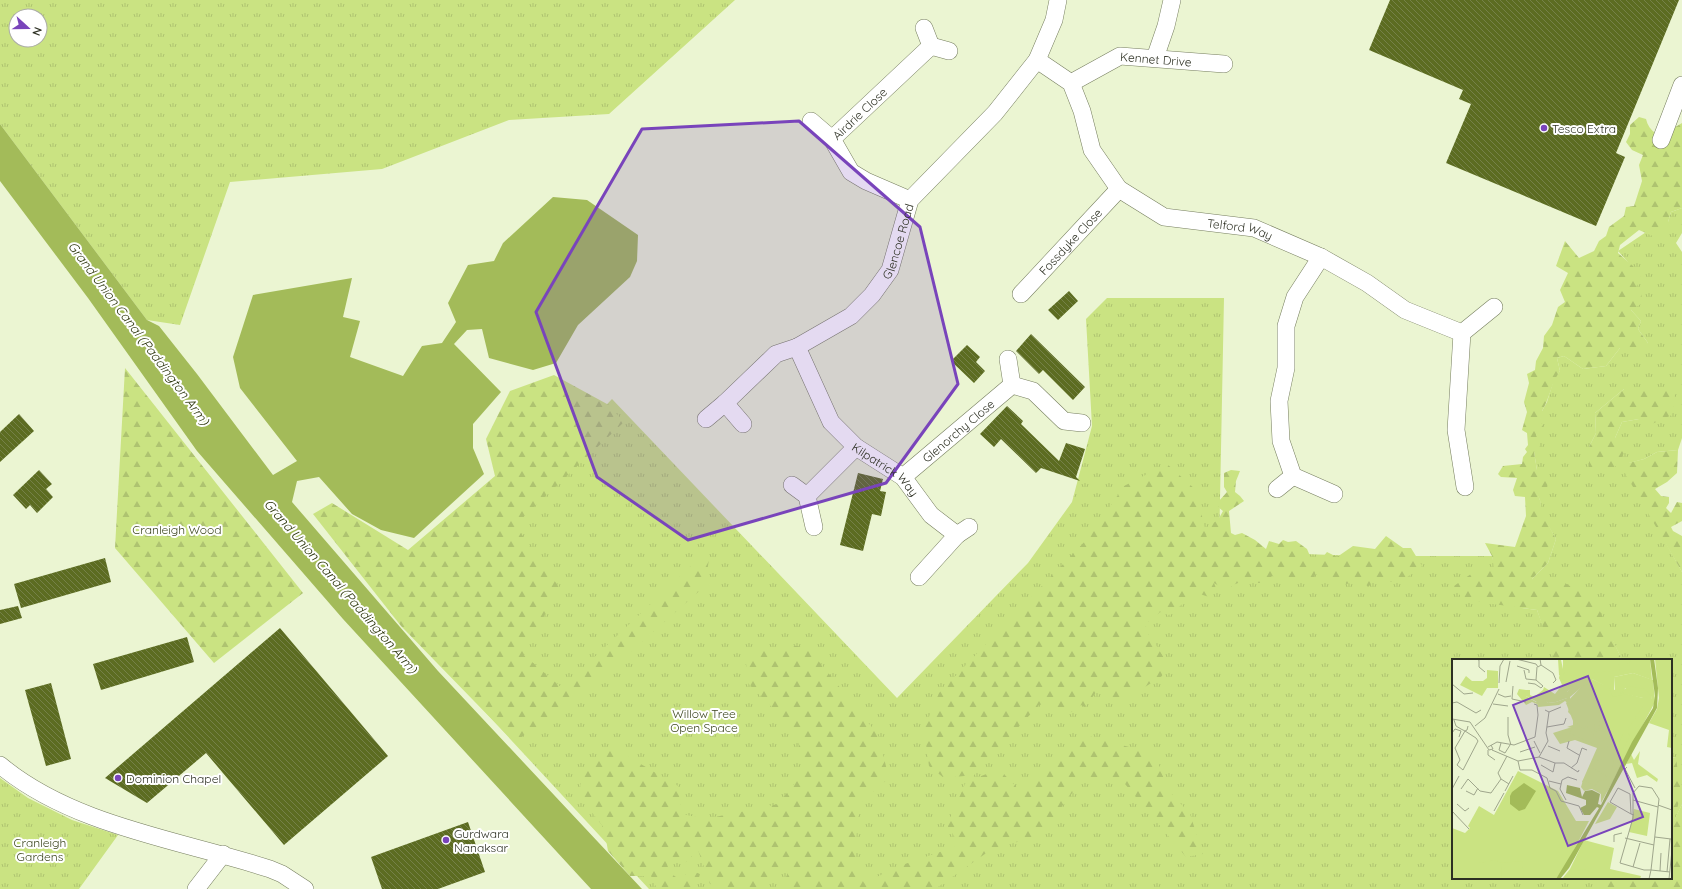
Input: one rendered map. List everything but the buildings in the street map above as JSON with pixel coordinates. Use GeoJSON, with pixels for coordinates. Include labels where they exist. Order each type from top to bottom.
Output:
{"type":"FeatureCollection","features":[{"type":"Feature","properties":{"kind":"street","name":"Glencoe Road"},"geometry":{"type":"LineString","coordinates":[[706,419],[725,403],[776,354],[797,347],[851,316],[872,295],[890,270],[910,200],[995,113],[1037,60],[1054,20],[1058,0]]}},
{"type":"Feature","properties":{"kind":"street"},"geometry":{"type":"LineString","coordinates":[[1155,58],[1166,26],[1172,0]]}},
{"type":"Feature","properties":{"kind":"street"},"geometry":{"type":"LineString","coordinates":[[924,28],[931,46],[949,50]]}},
{"type":"Feature","properties":{"kind":"street","name":"Airdrie Close"},"geometry":{"type":"LineString","coordinates":[[910,200],[866,181],[851,172],[832,139],[931,46]]}},
{"type":"Feature","properties":{"kind":"street","name":"Kennet Drive"},"geometry":{"type":"LineString","coordinates":[[1071,83],[1120,56],[1224,64]]}},
{"type":"Feature","properties":{"kind":"street"},"geometry":{"type":"LineString","coordinates":[[1037,60],[1071,83]]}},
{"type":"Feature","properties":{"kind":"street","name":"Telford Way"},"geometry":{"type":"LineString","coordinates":[[1071,83],[1082,111],[1092,150],[1119,189],[1164,217],[1254,228],[1321,257],[1367,282],[1405,310],[1462,333]]}},
{"type":"Feature","properties":{"kind":"street"},"geometry":{"type":"LineString","coordinates":[[1661,140],[1682,85]]}},
{"type":"Feature","properties":{"kind":"street"},"geometry":{"type":"LineString","coordinates":[[811,121],[832,139]]}},
{"type":"Feature","properties":{"kind":"street","name":"Fossdyke Close"},"geometry":{"type":"LineString","coordinates":[[1021,294],[1119,189]]}},
{"type":"Feature","properties":{"kind":"street"},"geometry":{"type":"LineString","coordinates":[[1321,257],[1295,297],[1286,326],[1286,368],[1280,401],[1281,441],[1292,476],[1334,494]]}},
{"type":"Feature","properties":{"kind":"street"},"geometry":{"type":"LineString","coordinates":[[1466,487],[1456,430],[1462,333],[1494,307]]}},
{"type":"Feature","properties":{"kind":"street","name":"Kilpatrick Way"},"geometry":{"type":"LineString","coordinates":[[797,347],[831,422],[856,448],[903,476],[931,515],[963,531],[919,577]]}},
{"type":"Feature","properties":{"kind":"street"},"geometry":{"type":"LineString","coordinates":[[1008,359],[1012,385],[1033,391],[1064,421],[1082,424]]}},
{"type":"Feature","properties":{"kind":"street","name":"Glenorchy Close"},"geometry":{"type":"LineString","coordinates":[[903,476],[1012,385]]}},
{"type":"Feature","properties":{"kind":"street"},"geometry":{"type":"LineString","coordinates":[[725,403],[743,424]]}},
{"type":"Feature","properties":{"kind":"street"},"geometry":{"type":"LineString","coordinates":[[807,496],[856,448]]}},
{"type":"Feature","properties":{"kind":"street"},"geometry":{"type":"LineString","coordinates":[[1277,489],[1292,476]]}},
{"type":"Feature","properties":{"kind":"street"},"geometry":{"type":"LineString","coordinates":[[792,485],[807,496],[814,526]]}},
{"type":"Feature","properties":{"kind":"street"},"geometry":{"type":"LineString","coordinates":[[0,765],[34,789],[81,812],[132,829],[223,854],[270,869],[282,874],[305,889]]}},
{"type":"Feature","properties":{"kind":"street"},"geometry":{"type":"LineString","coordinates":[[196,889],[223,854]]}},
{"type":"Feature","properties":{"kind":"highlighted area"},"geometry":{"type":"Polygon","coordinates":[[[799,121],[920,227],[958,384],[886,483],[688,540],[597,477],[536,312],[642,129],[799,121]]]}},
{"type":"Feature","properties":{"kind":"green space"},"geometry":{"type":"Polygon","coordinates":[[[0,0],[735,0],[609,114],[509,120],[382,169],[230,182],[180,325],[147,320],[0,124],[0,0]]]}},
{"type":"Feature","properties":{"kind":"green space"},"geometry":{"type":"Polygon","coordinates":[[[1639,117],[1646,119],[1649,127],[1655,133],[1670,141],[1672,129],[1682,123],[1682,208],[1671,212],[1668,222],[1657,238],[1639,230],[1620,245],[1618,253],[1633,266],[1642,279],[1635,288],[1642,289],[1641,304],[1631,310],[1641,321],[1638,329],[1648,343],[1636,355],[1620,348],[1606,366],[1583,369],[1564,356],[1557,358],[1560,371],[1542,411],[1546,416],[1540,419],[1543,427],[1536,435],[1540,446],[1534,452],[1537,470],[1549,474],[1547,489],[1536,490],[1540,500],[1542,513],[1556,539],[1548,563],[1532,579],[1563,582],[1595,600],[1622,659],[1554,659],[1537,610],[1486,603],[1461,597],[1454,586],[1478,569],[1494,568],[1492,556],[1485,543],[1515,547],[1526,516],[1525,497],[1515,496],[1513,490],[1517,478],[1501,477],[1498,474],[1503,466],[1522,464],[1523,457],[1527,452],[1525,449],[1528,445],[1527,433],[1522,430],[1527,412],[1524,402],[1529,383],[1527,374],[1535,370],[1536,361],[1543,348],[1544,336],[1552,325],[1558,307],[1565,302],[1560,290],[1568,273],[1556,266],[1565,241],[1579,258],[1594,251],[1599,241],[1606,236],[1609,227],[1624,216],[1626,207],[1634,206],[1642,181],[1639,165],[1643,155],[1632,150],[1626,142],[1630,134],[1630,125],[1639,117]]]}},
{"type":"Feature","properties":{"kind":"green space"},"geometry":{"type":"Polygon","coordinates":[[[1682,208],[1682,233],[1676,243],[1682,252],[1682,438],[1678,450],[1657,452],[1644,459],[1629,463],[1667,545],[1682,572],[1682,804],[1673,824],[1676,758],[1672,757],[1672,659],[1622,659],[1613,641],[1532,579],[1548,563],[1556,539],[1541,513],[1540,500],[1535,490],[1537,470],[1534,452],[1536,435],[1542,411],[1547,402],[1554,379],[1560,371],[1557,358],[1564,356],[1583,369],[1606,366],[1620,348],[1648,343],[1638,329],[1641,321],[1631,310],[1635,288],[1628,262],[1618,251],[1661,222],[1668,222],[1671,212],[1682,208]],[[1624,389],[1595,413],[1596,433],[1589,447],[1615,438],[1622,422],[1639,419],[1636,389],[1624,389]]]}},
{"type":"Feature","properties":{"kind":"green space","name":"Willow Tree Open Space"},"geometry":{"type":"Polygon","coordinates":[[[1107,298],[1224,298],[1219,551],[1416,558],[1416,556],[1492,556],[1522,608],[1537,610],[1543,626],[1582,659],[1452,659],[1452,879],[1606,879],[1607,889],[649,889],[400,620],[612,399],[897,698],[1028,563],[1072,502],[1092,426],[1086,319],[1107,298]]]}},
{"type":"Feature","properties":{"kind":"green space","name":"Cranleigh Wood"},"geometry":{"type":"Polygon","coordinates":[[[125,368],[303,593],[214,663],[115,548],[125,368]]]}},
{"type":"Feature","properties":{"kind":"green space"},"geometry":{"type":"Polygon","coordinates":[[[554,375],[607,404],[624,422],[515,525],[559,587],[524,655],[562,688],[696,561],[709,559],[705,586],[575,701],[514,742],[401,626],[313,514],[332,503],[408,550],[495,476],[486,439],[510,391],[554,375]]]}},
{"type":"Feature","properties":{"kind":"green space"},"geometry":{"type":"Polygon","coordinates":[[[1624,389],[1676,389],[1672,415],[1645,427],[1639,419],[1622,422],[1615,438],[1620,443],[1624,453],[1617,465],[1611,470],[1602,470],[1589,467],[1589,447],[1596,433],[1595,413],[1624,389]]]}},
{"type":"Feature","properties":{"kind":"green space"},"geometry":{"type":"Polygon","coordinates":[[[1678,450],[1677,473],[1667,482],[1655,489],[1661,496],[1669,497],[1669,503],[1666,508],[1671,513],[1677,502],[1682,503],[1682,521],[1671,527],[1673,531],[1682,536],[1682,572],[1625,473],[1628,463],[1644,459],[1657,452],[1678,450]]]}},
{"type":"Feature","properties":{"kind":"green space"},"geometry":{"type":"Polygon","coordinates":[[[1167,464],[1196,490],[1207,538],[1211,542],[1208,526],[1218,520],[1223,511],[1218,507],[1218,502],[1227,492],[1224,487],[1224,473],[1231,470],[1240,471],[1236,481],[1235,492],[1244,501],[1229,511],[1231,533],[1235,535],[1242,533],[1255,540],[1266,549],[1269,541],[1279,544],[1283,540],[1288,542],[1296,541],[1307,549],[1316,570],[1314,579],[1302,577],[1299,583],[1290,584],[1272,576],[1259,583],[1238,583],[1226,590],[1214,583],[1217,591],[1209,597],[1200,594],[1189,602],[1186,601],[1169,615],[1160,612],[1145,625],[1148,630],[1149,640],[1154,642],[1166,661],[1162,676],[1145,687],[1115,702],[1097,691],[1085,707],[1081,705],[1070,713],[1047,703],[1039,705],[974,775],[944,778],[929,766],[924,729],[939,693],[1090,536],[1124,486],[1167,464]]]}},
{"type":"Feature","properties":{"kind":"green space"},"geometry":{"type":"Polygon","coordinates":[[[1386,536],[1403,548],[1411,548],[1422,566],[1406,577],[1398,581],[1389,582],[1383,587],[1374,581],[1368,587],[1363,581],[1346,584],[1345,581],[1334,584],[1323,579],[1318,570],[1322,558],[1327,552],[1337,557],[1353,546],[1375,549],[1386,536]]]}},
{"type":"Feature","properties":{"kind":"green space"},"geometry":{"type":"Polygon","coordinates":[[[791,645],[808,648],[878,735],[889,778],[859,804],[855,853],[864,883],[902,865],[960,845],[947,825],[966,782],[999,769],[1023,794],[1081,734],[1155,754],[1168,790],[1190,814],[1203,854],[1186,857],[1120,778],[1083,779],[1039,836],[992,849],[935,889],[782,889],[788,872],[783,869],[761,889],[729,889],[710,884],[698,850],[685,863],[673,857],[667,863],[669,872],[680,880],[690,870],[700,874],[697,884],[698,889],[657,889],[651,876],[630,876],[608,851],[604,828],[578,794],[586,764],[612,747],[678,786],[682,814],[705,819],[778,804],[804,772],[796,732],[747,682],[746,660],[761,650],[791,645]]]}},
{"type":"Feature","properties":{"kind":"green space"},"geometry":{"type":"Polygon","coordinates":[[[1672,757],[1676,758],[1681,793],[1674,821],[1682,804],[1682,889],[1602,889],[1602,879],[1672,879],[1672,757]]]}},
{"type":"Feature","properties":{"kind":"green space","name":"Cranleigh Gardens"},"geometry":{"type":"Polygon","coordinates":[[[0,778],[28,798],[72,820],[118,835],[79,889],[0,889],[0,778]]]}},
{"type":"Feature","properties":{"kind":"water","name":"Grand Union Canal (Paddington Arm)"},"geometry":{"type":"Polygon","coordinates":[[[0,124],[147,320],[159,326],[273,475],[297,461],[240,388],[233,357],[253,295],[352,278],[343,317],[360,321],[350,357],[403,376],[422,346],[442,343],[456,322],[448,303],[468,265],[494,261],[503,243],[553,197],[587,200],[638,235],[637,261],[630,277],[578,325],[556,363],[533,370],[489,358],[482,329],[467,330],[454,344],[501,392],[473,424],[473,448],[484,474],[414,538],[381,530],[352,514],[319,477],[297,481],[292,502],[438,671],[642,889],[591,889],[343,619],[197,451],[88,298],[0,181],[0,124]]]}},
{"type":"Feature","properties":{"kind":"place","name":"Tesco Extra"},"geometry":{"type":"Point","coordinates":[1544,128]}},
{"type":"Feature","properties":{"kind":"place","name":"Dominion Chapel"},"geometry":{"type":"Point","coordinates":[118,778]}},
{"type":"Feature","properties":{"kind":"place","name":"Gurdwara Nanaksar"},"geometry":{"type":"Point","coordinates":[446,840]}}]}
